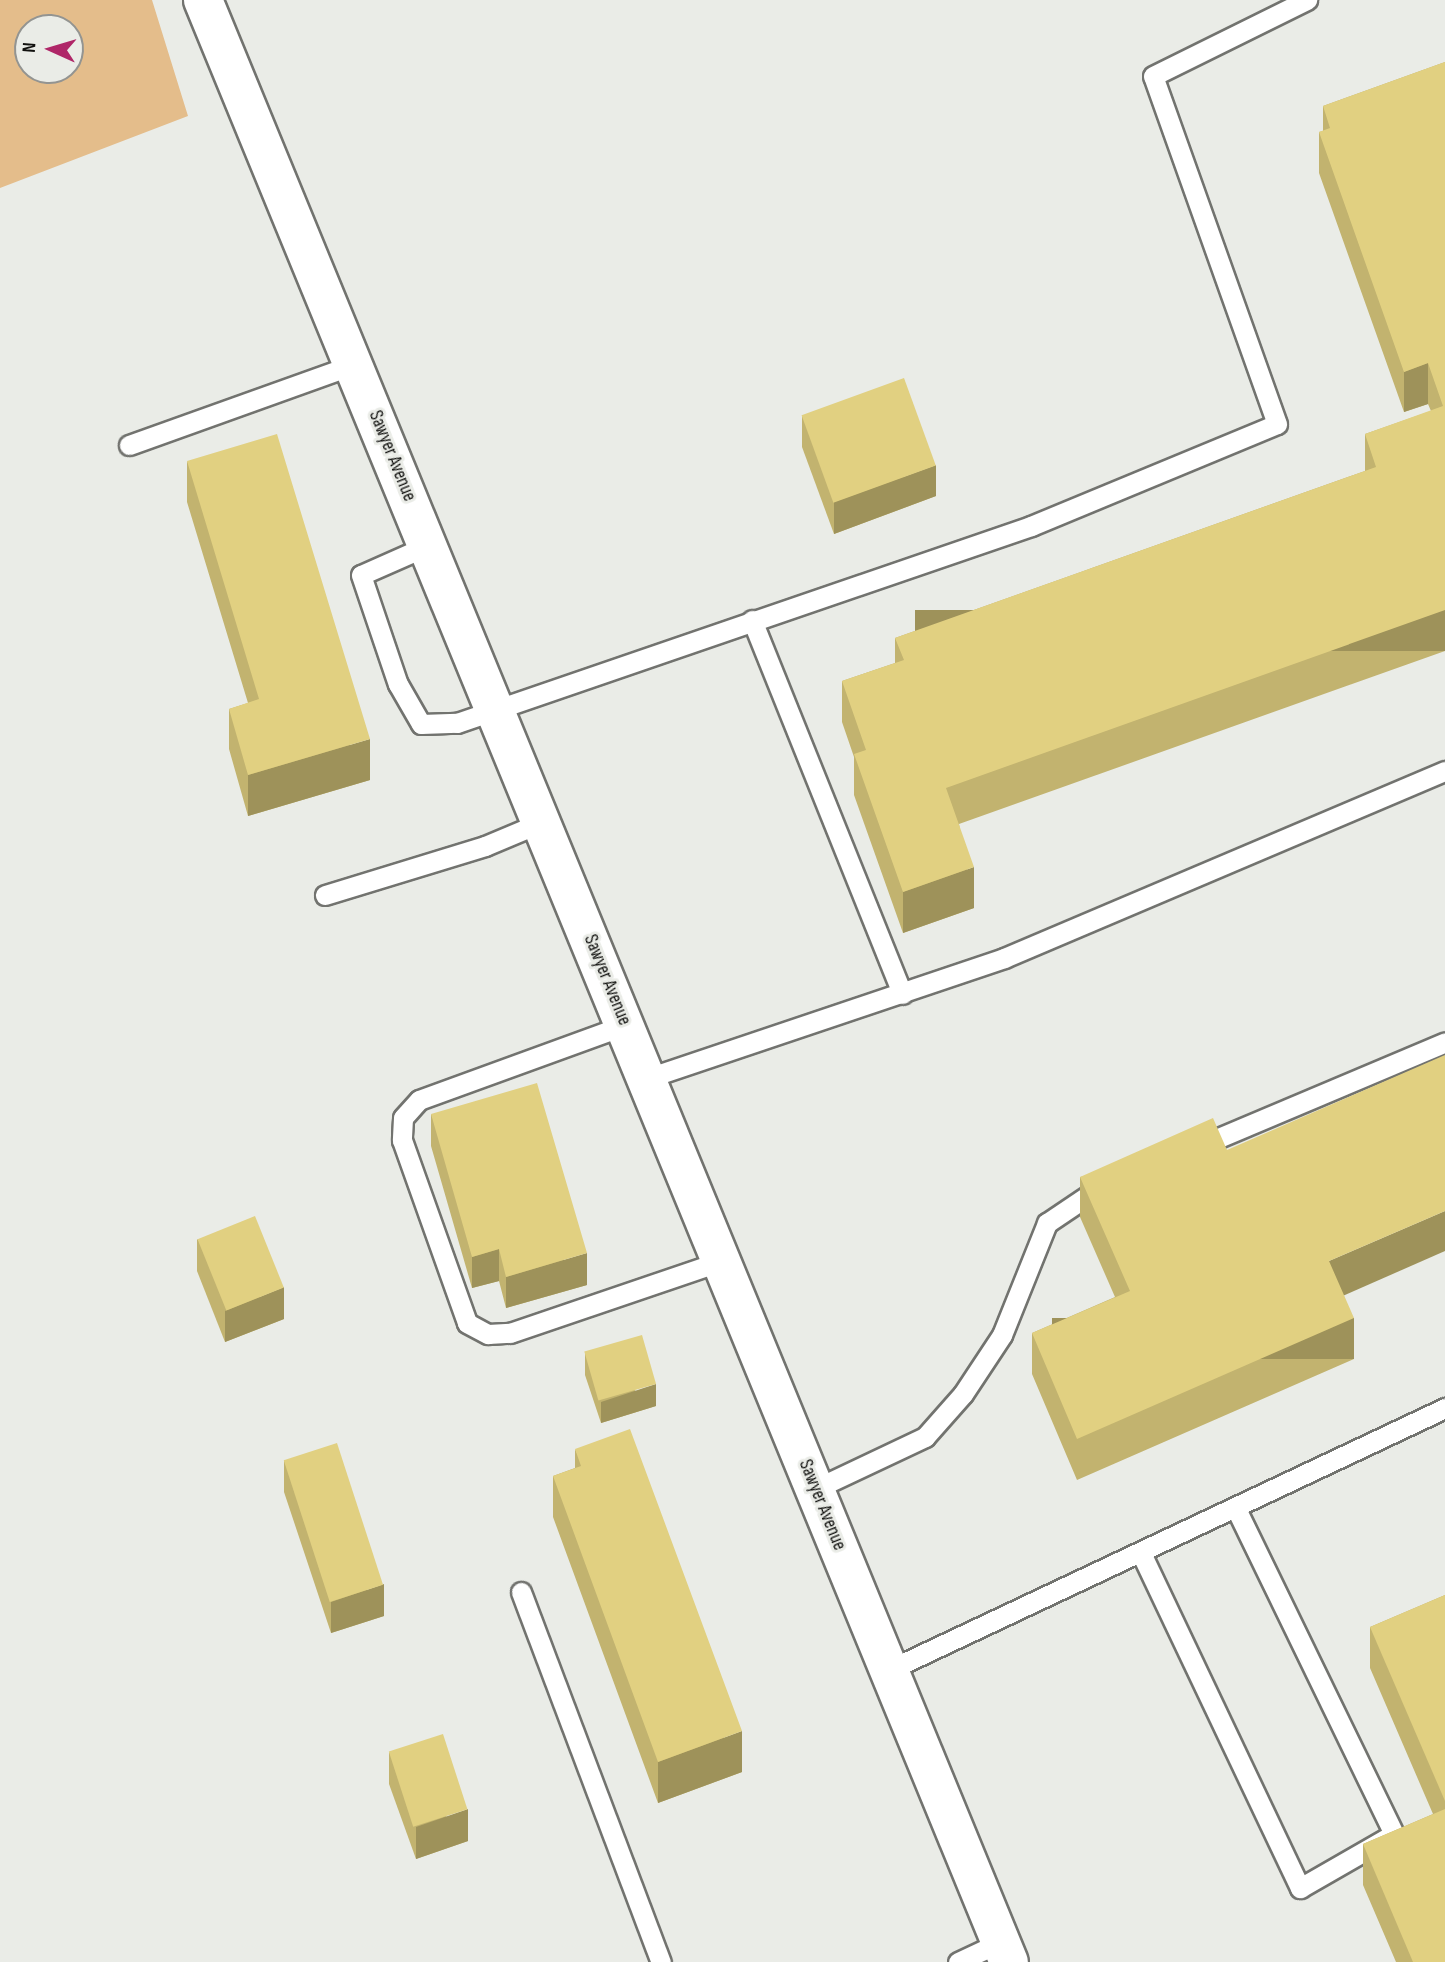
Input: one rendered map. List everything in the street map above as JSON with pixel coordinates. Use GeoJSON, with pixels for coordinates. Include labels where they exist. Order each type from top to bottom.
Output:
{"type":"FeatureCollection","features":[{"type":"Feature","properties":{"kind":"street","name":"Sawyer Avenue"},"geometry":{"type":"LineString","coordinates":[[203,0],[355,364],[1005,1952]]}},
{"type":"Feature","properties":{"kind":"lane"},"geometry":{"type":"LineString","coordinates":[[429,545],[361,575],[398,684],[421,724],[457,723],[1031,526],[1277,424],[1153,76],[1307,0]]}},
{"type":"Feature","properties":{"kind":"lane"},"geometry":{"type":"LineString","coordinates":[[129,445],[355,364]]}},
{"type":"Feature","properties":{"kind":"lane"},"geometry":{"type":"LineString","coordinates":[[752,620],[902,994]]}},
{"type":"Feature","properties":{"kind":"lane"},"geometry":{"type":"LineString","coordinates":[[648,1078],[1004,958],[1445,771]]}},
{"type":"Feature","properties":{"kind":"lane"},"geometry":{"type":"LineString","coordinates":[[325,895],[485,846],[542,822]]}},
{"type":"Feature","properties":{"kind":"lane"},"geometry":{"type":"LineString","coordinates":[[625,1025],[419,1101],[403,1118],[402,1140],[467,1323],[488,1334],[510,1333],[722,1261]]}},
{"type":"Feature","properties":{"kind":"lane"},"geometry":{"type":"LineString","coordinates":[[1183,1153],[1445,1042]]}},
{"type":"Feature","properties":{"kind":"lane"},"geometry":{"type":"LineString","coordinates":[[815,1489],[925,1437],[964,1394],[1002,1335],[1047,1223],[1120,1177]]}},
{"type":"Feature","properties":{"kind":"lane"},"geometry":{"type":"LineString","coordinates":[[889,1670],[1445,1408]]}},
{"type":"Feature","properties":{"kind":"lane"},"geometry":{"type":"LineString","coordinates":[[1141,1553],[1300,1888],[1394,1834],[1236,1508]]}},
{"type":"Feature","properties":{"kind":"lane"},"geometry":{"type":"LineString","coordinates":[[521,1592],[661,1962]]}},
{"type":"Feature","properties":{"kind":"lane"},"geometry":{"type":"LineString","coordinates":[[958,1962],[1005,1952]]}},
{"type":"Feature","properties":{"kind":"shaded area"},"geometry":{"type":"Polygon","coordinates":[[[0,0],[152,0],[188,116],[0,188],[0,0]]]}},
{"type":"Feature","properties":{"kind":"building"},"geometry":{"type":"Polygon","coordinates":[[[1445,62],[1445,610],[946,788],[974,867],[903,892],[854,754],[866,750],[842,681],[904,660],[895,638],[1376,467],[1365,434],[1443,406],[1428,363],[1404,372],[1319,132],[1330,128],[1323,106],[1445,62]]]}},
{"type":"Feature","properties":{"kind":"building"},"geometry":{"type":"Polygon","coordinates":[[[904,378],[936,465],[833,503],[802,415],[904,378]]]}},
{"type":"Feature","properties":{"kind":"building"},"geometry":{"type":"Polygon","coordinates":[[[277,434],[370,739],[248,775],[229,709],[259,699],[187,461],[277,434]]]}},
{"type":"Feature","properties":{"kind":"building"},"geometry":{"type":"Polygon","coordinates":[[[1445,1055],[1445,1211],[1329,1261],[1354,1318],[1077,1439],[1032,1333],[1130,1291],[1080,1177],[1213,1118],[1227,1150],[1445,1055]]]}},
{"type":"Feature","properties":{"kind":"building"},"geometry":{"type":"Polygon","coordinates":[[[537,1083],[587,1253],[506,1277],[499,1249],[472,1257],[431,1114],[537,1083]]]}},
{"type":"Feature","properties":{"kind":"building"},"geometry":{"type":"Polygon","coordinates":[[[255,1216],[284,1287],[226,1311],[198,1239],[255,1216]]]}},
{"type":"Feature","properties":{"kind":"building"},"geometry":{"type":"Polygon","coordinates":[[[642,1335],[656,1384],[598,1401],[584,1352],[642,1335]]]}},
{"type":"Feature","properties":{"kind":"building"},"geometry":{"type":"Polygon","coordinates":[[[630,1429],[742,1731],[658,1762],[553,1476],[581,1466],[575,1449],[630,1429]]]}},
{"type":"Feature","properties":{"kind":"building"},"geometry":{"type":"Polygon","coordinates":[[[337,1443],[383,1585],[330,1602],[284,1460],[337,1443]]]}},
{"type":"Feature","properties":{"kind":"building"},"geometry":{"type":"Polygon","coordinates":[[[1445,1595],[1445,1801],[1370,1627],[1445,1595]]]}},
{"type":"Feature","properties":{"kind":"building"},"geometry":{"type":"Polygon","coordinates":[[[443,1734],[467,1809],[413,1827],[389,1752],[443,1734]]]}},
{"type":"Feature","properties":{"kind":"building"},"geometry":{"type":"Polygon","coordinates":[[[1445,1809],[1445,1962],[1413,1962],[1363,1844],[1445,1809]]]}}]}
